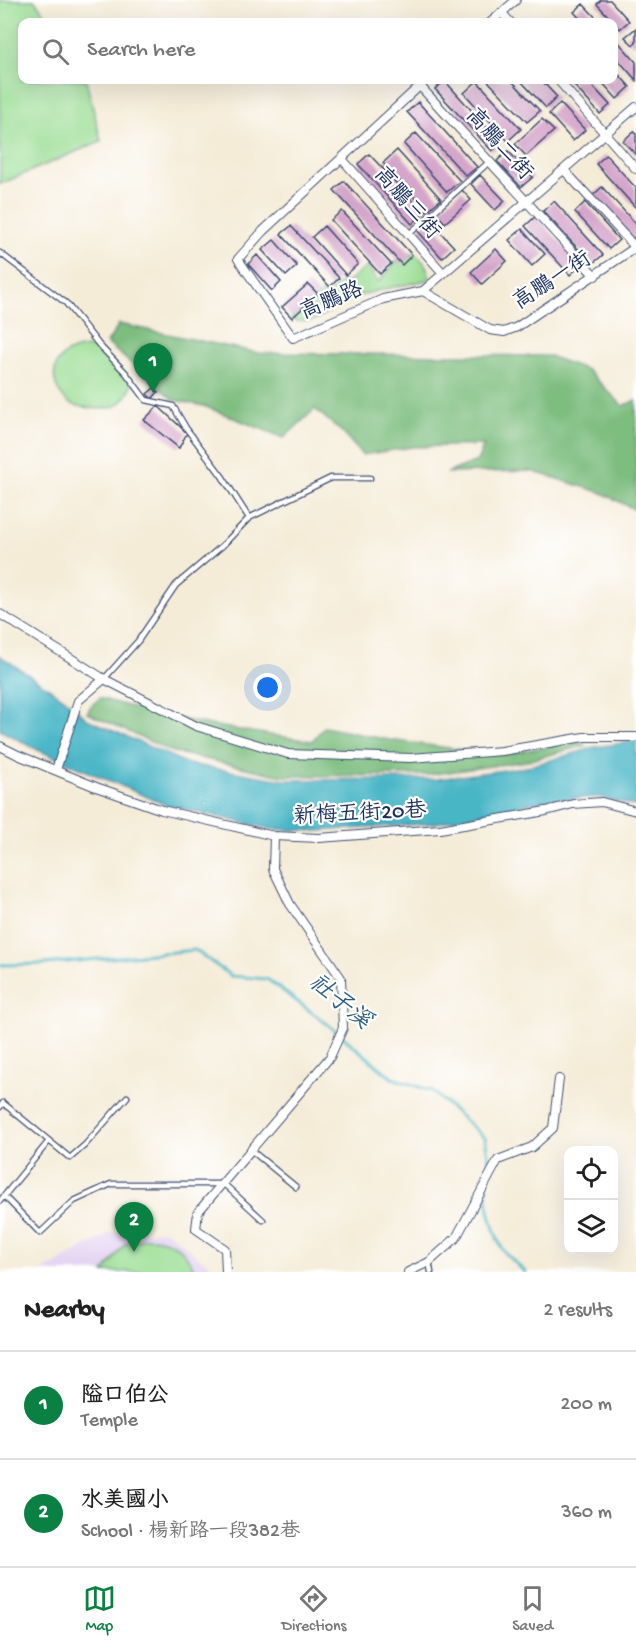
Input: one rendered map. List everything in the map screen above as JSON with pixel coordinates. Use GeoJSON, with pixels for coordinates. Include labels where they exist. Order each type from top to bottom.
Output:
{"type":"FeatureCollection","features":[{"type":"Feature","properties":{"kind":"street"},"geometry":{"type":"LineString","coordinates":[[496,18],[516,0]]}},
{"type":"Feature","properties":{"kind":"street"},"geometry":{"type":"LineString","coordinates":[[502,13],[506,18]]}},
{"type":"Feature","properties":{"kind":"street","name":"高鵬路"},"geometry":{"type":"LineString","coordinates":[[421,84],[263,231],[238,259],[292,338],[383,299],[423,291]]}},
{"type":"Feature","properties":{"kind":"street","name":"高鵬二街"},"geometry":{"type":"LineString","coordinates":[[425,84],[489,162],[595,276]]}},
{"type":"Feature","properties":{"kind":"street"},"geometry":{"type":"LineString","coordinates":[[561,84],[636,169]]}},
{"type":"Feature","properties":{"kind":"street"},"geometry":{"type":"LineString","coordinates":[[423,291],[636,107]]}},
{"type":"Feature","properties":{"kind":"street","name":"高鵬三街"},"geometry":{"type":"LineString","coordinates":[[342,159],[443,273]]}},
{"type":"Feature","properties":{"kind":"street"},"geometry":{"type":"LineString","coordinates":[[564,170],[636,248]]}},
{"type":"Feature","properties":{"kind":"street","name":"高鵬一街"},"geometry":{"type":"LineString","coordinates":[[423,291],[490,330],[504,332],[517,327],[636,248]]}},
{"type":"Feature","properties":{"kind":"street"},"geometry":{"type":"LineString","coordinates":[[0,614],[104,679],[196,726],[288,754],[411,758],[502,751],[584,737],[636,737]]}},
{"type":"Feature","properties":{"kind":"street"},"geometry":{"type":"LineString","coordinates":[[57,767],[78,701],[104,679]]}},
{"type":"Feature","properties":{"kind":"street","name":"新梅五街20巷"},"geometry":{"type":"LineString","coordinates":[[0,746],[162,810],[274,836],[319,838],[440,829],[546,811],[573,804],[602,802],[636,812]]}},
{"type":"Feature","properties":{"kind":"street"},"geometry":{"type":"LineString","coordinates":[[226,1272],[225,1249],[196,1229],[198,1212],[330,1057],[343,1028],[341,978],[290,904],[273,869],[274,836]]}},
{"type":"Feature","properties":{"kind":"street"},"geometry":{"type":"LineString","coordinates":[[408,1272],[429,1262],[456,1238],[498,1160],[532,1147],[553,1128],[559,1079]]}},
{"type":"Feature","properties":{"kind":"lane"},"geometry":{"type":"LineString","coordinates":[[408,235],[489,162]]}},
{"type":"Feature","properties":{"kind":"lane"},"geometry":{"type":"LineString","coordinates":[[0,253],[66,303],[146,400],[173,406],[249,518]]}},
{"type":"Feature","properties":{"kind":"lane"},"geometry":{"type":"LineString","coordinates":[[104,679],[138,640],[176,585],[222,546],[249,518],[331,478],[370,478]]}},
{"type":"Feature","properties":{"kind":"lane"},"geometry":{"type":"LineString","coordinates":[[0,1107],[3,1103],[70,1158],[85,1145],[127,1097]]}},
{"type":"Feature","properties":{"kind":"lane"},"geometry":{"type":"LineString","coordinates":[[0,1202],[50,1141]]}},
{"type":"Feature","properties":{"kind":"lane"},"geometry":{"type":"LineString","coordinates":[[252,1151],[296,1187]]}},
{"type":"Feature","properties":{"kind":"lane"},"geometry":{"type":"LineString","coordinates":[[5,1197],[40,1233],[74,1201],[111,1184],[224,1184],[263,1220]]}},
{"type":"Feature","properties":{"kind":"lane"},"geometry":{"type":"LineString","coordinates":[[429,1262],[431,1272]]}},
{"type":"Feature","properties":{"kind":"shaded area"},"geometry":{"type":"Polygon","coordinates":[[[166,1231],[218,1272],[41,1272],[110,1233],[166,1231]]]}},
{"type":"Feature","properties":{"kind":"green space"},"geometry":{"type":"Polygon","coordinates":[[[0,0],[34,0],[49,18],[18,18],[18,84],[87,84],[101,141],[0,184],[0,0]]]}},
{"type":"Feature","properties":{"kind":"green space"},"geometry":{"type":"Polygon","coordinates":[[[414,253],[425,264],[430,279],[355,298],[313,320],[306,322],[291,319],[323,292],[327,296],[343,281],[345,284],[368,266],[378,282],[398,260],[414,253]]]}},
{"type":"Feature","properties":{"kind":"green space"},"geometry":{"type":"Polygon","coordinates":[[[119,324],[259,353],[549,356],[587,370],[623,406],[636,400],[636,510],[600,492],[531,471],[447,473],[477,461],[484,445],[412,447],[362,455],[343,433],[315,409],[284,438],[204,406],[174,400],[107,343],[119,324]]]}},
{"type":"Feature","properties":{"kind":"green space"},"geometry":{"type":"Polygon","coordinates":[[[87,347],[101,352],[132,384],[121,402],[111,408],[98,409],[73,405],[59,392],[54,374],[58,362],[67,353],[87,347]]]}},
{"type":"Feature","properties":{"kind":"green space"},"geometry":{"type":"Polygon","coordinates":[[[100,698],[179,719],[312,741],[324,727],[390,740],[501,755],[576,741],[585,745],[527,761],[427,775],[282,776],[173,752],[87,713],[100,698]]]}},
{"type":"Feature","properties":{"kind":"green space"},"geometry":{"type":"Polygon","coordinates":[[[146,1238],[170,1242],[182,1250],[195,1272],[104,1272],[125,1244],[146,1238]]]}},
{"type":"Feature","properties":{"kind":"water"},"geometry":{"type":"Polygon","coordinates":[[[0,656],[64,698],[87,719],[188,764],[283,780],[437,779],[527,767],[596,747],[636,741],[636,806],[598,797],[547,800],[437,823],[317,831],[271,829],[166,805],[38,750],[0,730],[0,656]]]}},
{"type":"Feature","properties":{"kind":"building"},"geometry":{"type":"Polygon","coordinates":[[[601,0],[610,0],[629,21],[620,29],[618,18],[610,18],[597,4],[601,0]]]}},
{"type":"Feature","properties":{"kind":"building"},"geometry":{"type":"Polygon","coordinates":[[[583,4],[596,18],[579,18],[574,12],[583,4]]]}},
{"type":"Feature","properties":{"kind":"building"},"geometry":{"type":"Polygon","coordinates":[[[636,28],[636,42],[633,45],[625,37],[636,28]]]}},
{"type":"Feature","properties":{"kind":"building"},"geometry":{"type":"Polygon","coordinates":[[[618,42],[636,62],[636,80],[618,60],[618,42]]]}},
{"type":"Feature","properties":{"kind":"building"},"geometry":{"type":"Polygon","coordinates":[[[618,74],[630,87],[617,99],[604,84],[618,84],[618,74]]]}},
{"type":"Feature","properties":{"kind":"building"},"geometry":{"type":"Polygon","coordinates":[[[441,84],[448,84],[501,143],[492,151],[435,89],[441,84]]]}},
{"type":"Feature","properties":{"kind":"building"},"geometry":{"type":"Polygon","coordinates":[[[474,84],[480,84],[521,129],[508,141],[464,93],[474,84]]]}},
{"type":"Feature","properties":{"kind":"building"},"geometry":{"type":"Polygon","coordinates":[[[491,84],[515,84],[540,111],[527,122],[491,84]]]}},
{"type":"Feature","properties":{"kind":"building"},"geometry":{"type":"Polygon","coordinates":[[[524,84],[545,84],[557,97],[546,108],[524,84]]]}},
{"type":"Feature","properties":{"kind":"building"},"geometry":{"type":"Polygon","coordinates":[[[573,84],[591,84],[610,105],[600,114],[573,84]]]}},
{"type":"Feature","properties":{"kind":"building"},"geometry":{"type":"Polygon","coordinates":[[[418,102],[477,167],[466,176],[407,112],[418,102]]]}},
{"type":"Feature","properties":{"kind":"building"},"geometry":{"type":"Polygon","coordinates":[[[560,103],[585,130],[573,141],[549,114],[560,103]]]}},
{"type":"Feature","properties":{"kind":"building"},"geometry":{"type":"Polygon","coordinates":[[[542,119],[554,131],[526,156],[515,144],[542,119]]]}},
{"type":"Feature","properties":{"kind":"building"},"geometry":{"type":"Polygon","coordinates":[[[634,131],[636,134],[636,155],[623,141],[634,131]]]}},
{"type":"Feature","properties":{"kind":"building"},"geometry":{"type":"Polygon","coordinates":[[[416,133],[460,181],[447,192],[404,144],[416,133]]]}},
{"type":"Feature","properties":{"kind":"building"},"geometry":{"type":"Polygon","coordinates":[[[397,150],[441,199],[427,211],[383,163],[397,150]]]}},
{"type":"Feature","properties":{"kind":"building"},"geometry":{"type":"Polygon","coordinates":[[[508,151],[533,177],[521,187],[497,161],[508,151]]]}},
{"type":"Feature","properties":{"kind":"building"},"geometry":{"type":"Polygon","coordinates":[[[369,154],[424,213],[412,224],[358,164],[369,154]]]}},
{"type":"Feature","properties":{"kind":"building"},"geometry":{"type":"Polygon","coordinates":[[[606,155],[636,188],[636,208],[596,164],[606,155]]]}},
{"type":"Feature","properties":{"kind":"building"},"geometry":{"type":"Polygon","coordinates":[[[480,175],[505,201],[495,210],[471,184],[480,175]]]}},
{"type":"Feature","properties":{"kind":"building"},"geometry":{"type":"Polygon","coordinates":[[[344,181],[412,255],[402,265],[334,190],[344,181]]]}},
{"type":"Feature","properties":{"kind":"building"},"geometry":{"type":"Polygon","coordinates":[[[602,187],[636,224],[636,236],[631,240],[591,197],[602,187]]]}},
{"type":"Feature","properties":{"kind":"building"},"geometry":{"type":"Polygon","coordinates":[[[462,190],[471,200],[445,223],[436,213],[462,190]]]}},
{"type":"Feature","properties":{"kind":"building"},"geometry":{"type":"Polygon","coordinates":[[[554,201],[603,255],[592,264],[543,211],[554,201]]]}},
{"type":"Feature","properties":{"kind":"building"},"geometry":{"type":"Polygon","coordinates":[[[585,202],[619,240],[609,249],[575,212],[585,202]]]}},
{"type":"Feature","properties":{"kind":"building"},"geometry":{"type":"Polygon","coordinates":[[[342,211],[391,264],[380,274],[331,220],[342,211]]]}},
{"type":"Feature","properties":{"kind":"building"},"geometry":{"type":"Polygon","coordinates":[[[536,216],[581,265],[570,275],[525,226],[536,216]]]}},
{"type":"Feature","properties":{"kind":"building"},"geometry":{"type":"Polygon","coordinates":[[[429,220],[454,247],[442,258],[417,230],[429,220]]]}},
{"type":"Feature","properties":{"kind":"building"},"geometry":{"type":"Polygon","coordinates":[[[291,226],[339,278],[330,287],[281,234],[291,226]]]}},
{"type":"Feature","properties":{"kind":"building"},"geometry":{"type":"Polygon","coordinates":[[[324,226],[358,264],[346,275],[312,237],[324,226]]]}},
{"type":"Feature","properties":{"kind":"building"},"geometry":{"type":"Polygon","coordinates":[[[522,229],[545,254],[532,266],[509,240],[522,229]]]}},
{"type":"Feature","properties":{"kind":"building"},"geometry":{"type":"Polygon","coordinates":[[[274,240],[297,266],[286,276],[262,250],[274,240]]]}},
{"type":"Feature","properties":{"kind":"building"},"geometry":{"type":"Polygon","coordinates":[[[496,249],[507,261],[482,284],[471,272],[496,249]]]}},
{"type":"Feature","properties":{"kind":"building"},"geometry":{"type":"Polygon","coordinates":[[[257,255],[281,282],[272,291],[248,264],[257,255]]]}},
{"type":"Feature","properties":{"kind":"building"},"geometry":{"type":"Polygon","coordinates":[[[308,284],[318,294],[292,318],[282,307],[308,284]]]}},
{"type":"Feature","properties":{"kind":"building"},"geometry":{"type":"Polygon","coordinates":[[[154,388],[158,392],[152,399],[147,394],[154,388]]]}},
{"type":"Feature","properties":{"kind":"building"},"geometry":{"type":"Polygon","coordinates":[[[158,406],[187,433],[179,448],[144,420],[158,406]]]}},
{"type":"Feature","properties":{"kind":"waterway","name":"社子溪"},"geometry":{"type":"LineString","coordinates":[[0,965],[45,964],[195,950],[231,976],[267,979],[330,1026],[392,1078],[432,1091],[485,1138],[489,1161],[488,1171]]}},
{"type":"Feature","properties":{"kind":"waterway","name":"社子溪"},"geometry":{"type":"LineString","coordinates":[[487,1186],[489,1210],[497,1238],[506,1254],[525,1272]]}},
{"type":"Feature","properties":{"kind":"place","name":"隘口伯公"},"geometry":{"type":"Point","coordinates":[153,393]}},
{"type":"Feature","properties":{"kind":"place","name":"水美國小"},"geometry":{"type":"Point","coordinates":[134,1252]}}]}
